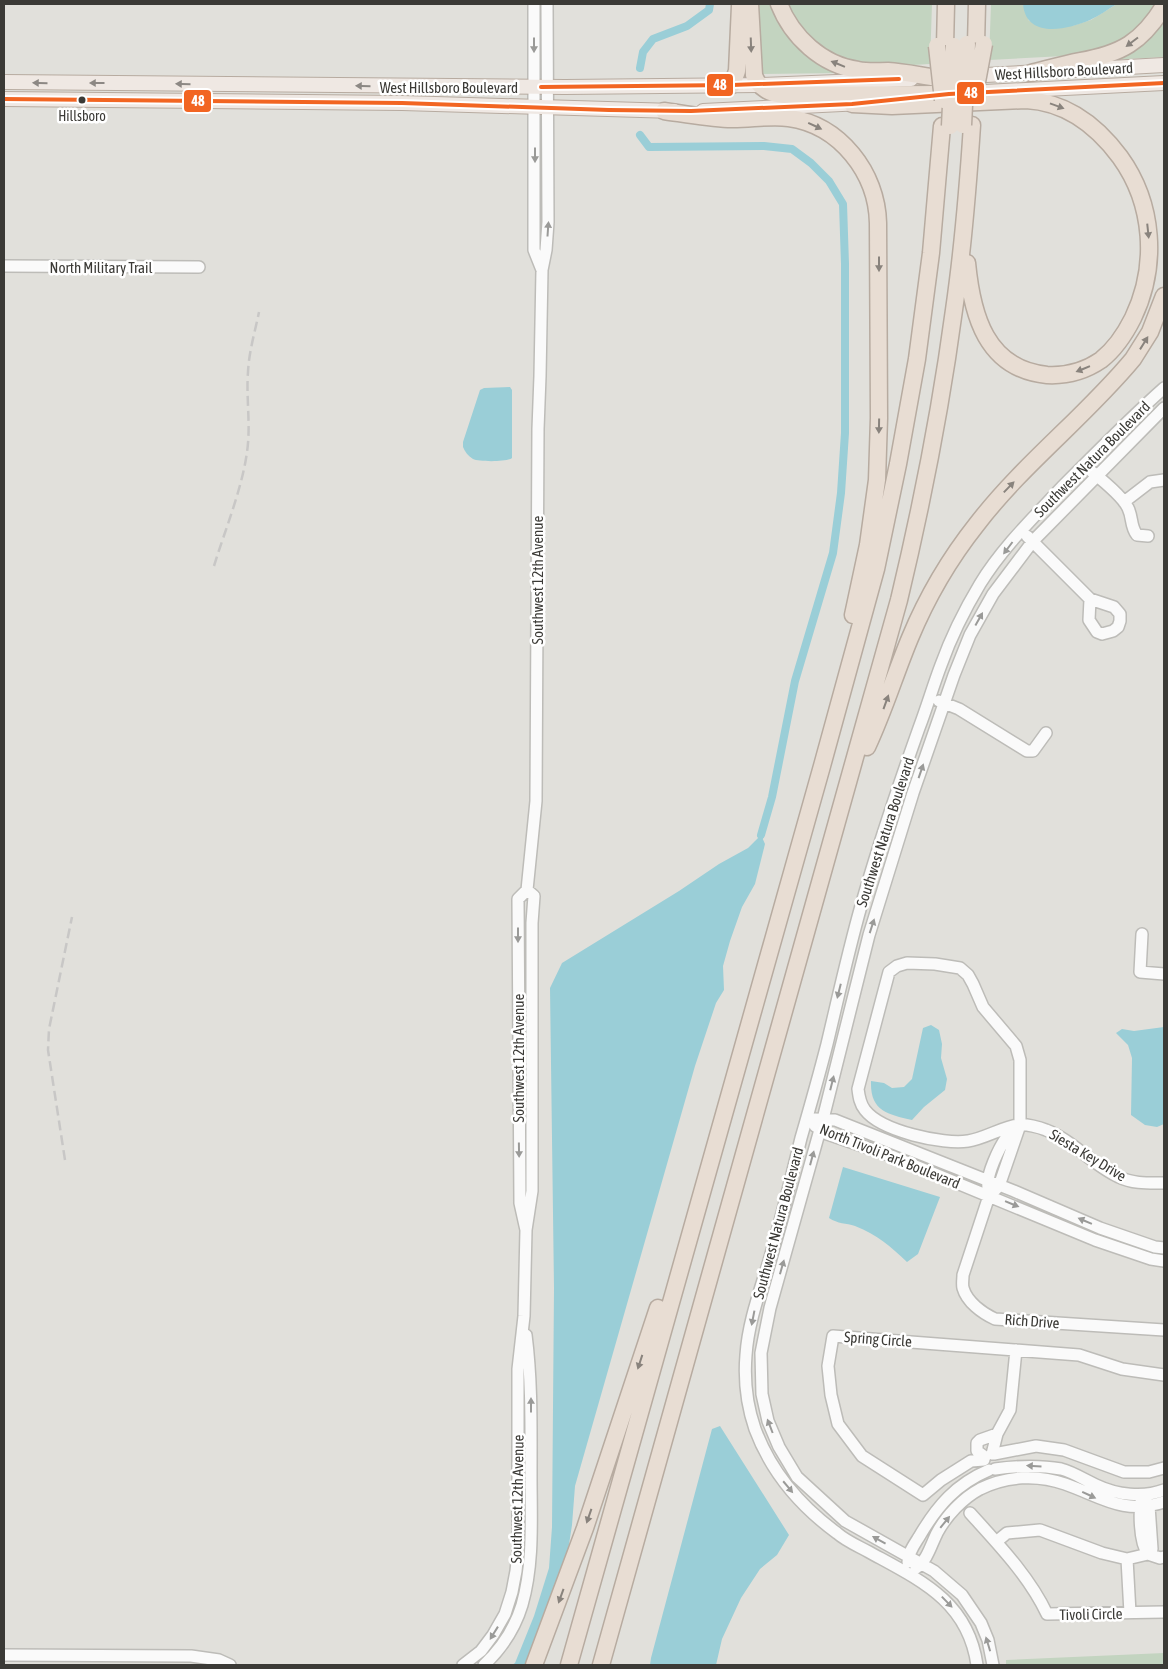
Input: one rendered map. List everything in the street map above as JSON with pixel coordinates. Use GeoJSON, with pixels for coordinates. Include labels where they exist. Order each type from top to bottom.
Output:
{"type":"FeatureCollection","features":[{"type":"Feature","properties":{"kind":"highway"},"geometry":{"type":"LineString","coordinates":[[732,85],[737,71],[741,4]]}},
{"type":"Feature","properties":{"kind":"highway"},"geometry":{"type":"LineString","coordinates":[[750,4],[753,71],[759,85],[770,92],[784,95],[946,97]]}},
{"type":"Feature","properties":{"kind":"highway"},"geometry":{"type":"LineString","coordinates":[[779,4],[786,20],[800,38],[815,52],[837,64],[858,70],[888,71],[938,78]]}},
{"type":"Feature","properties":{"kind":"highway"},"geometry":{"type":"LineString","coordinates":[[938,4],[960,45]]}},
{"type":"Feature","properties":{"kind":"highway"},"geometry":{"type":"LineString","coordinates":[[569,1665],[870,594],[903,438],[927,288],[936,198],[957,126],[974,98],[960,45],[946,4]]}},
{"type":"Feature","properties":{"kind":"highway"},"geometry":{"type":"LineString","coordinates":[[592,1665],[896,576],[920,466],[940,348],[954,234],[960,45],[955,4]]}},
{"type":"Feature","properties":{"kind":"highway"},"geometry":{"type":"LineString","coordinates":[[852,104],[892,106],[1033,100],[1068,110],[1096,130],[1113,148],[1129,171],[1142,200],[1148,226],[1149,253],[1145,284],[1135,314],[1120,340],[1100,361],[1072,373],[1052,375],[1035,373],[1008,362],[996,351],[987,340],[976,317],[970,292],[957,126],[946,97],[960,45],[968,4]]}},
{"type":"Feature","properties":{"kind":"highway"},"geometry":{"type":"LineString","coordinates":[[960,45],[977,4]]}},
{"type":"Feature","properties":{"kind":"highway"},"geometry":{"type":"LineString","coordinates":[[960,45],[985,4]]}},
{"type":"Feature","properties":{"kind":"highway"},"geometry":{"type":"LineString","coordinates":[[1031,73],[1096,59],[1120,50],[1148,29],[1164,6]]}},
{"type":"Feature","properties":{"kind":"highway"},"geometry":{"type":"LineString","coordinates":[[664,111],[729,119],[783,117],[810,124],[836,139],[853,156],[866,175],[877,206],[879,418],[877,480],[864,567],[826,721],[822,766]]}},
{"type":"Feature","properties":{"kind":"highway"},"geometry":{"type":"LineString","coordinates":[[578,1665],[880,585],[907,466],[926,353],[957,126]]}},
{"type":"Feature","properties":{"kind":"highway"},"geometry":{"type":"LineString","coordinates":[[601,1665],[892,626],[919,512],[947,362],[964,228]]}},
{"type":"Feature","properties":{"kind":"highway"},"geometry":{"type":"LineString","coordinates":[[846,794],[879,722],[916,623],[948,564],[976,524],[996,501],[1129,363],[1150,332],[1164,296]]}},
{"type":"Feature","properties":{"kind":"highway"},"geometry":{"type":"LineString","coordinates":[[534,1665],[586,1528],[665,1286],[689,1235]]}},
{"type":"Feature","properties":{"kind":"main road","name":"West Hillsboro Boulevard"},"geometry":{"type":"LineString","coordinates":[[4,82],[540,87],[759,85],[938,78],[1164,65]]}},
{"type":"Feature","properties":{"kind":"main road"},"geometry":{"type":"LineString","coordinates":[[50,99],[76,83]]}},
{"type":"Feature","properties":{"kind":"main road","name":"West Hillsboro Boulevard"},"geometry":{"type":"LineString","coordinates":[[4,99],[202,100],[719,111],[1164,83]]}},
{"type":"Feature","properties":{"kind":"main road"},"geometry":{"type":"LineString","coordinates":[[202,100],[222,96],[229,91],[232,84]]}},
{"type":"Feature","properties":{"kind":"street"},"geometry":{"type":"LineString","coordinates":[[534,4],[540,87]]}},
{"type":"Feature","properties":{"kind":"street"},"geometry":{"type":"LineString","coordinates":[[540,87],[547,4]]}},
{"type":"Feature","properties":{"kind":"street","name":"Southwest 12th Avenue"},"geometry":{"type":"LineString","coordinates":[[463,1665],[481,1651],[493,1635],[504,1614],[512,1592],[518,1552],[518,1369],[524,1316],[526,1230],[532,1191],[532,923],[534,896],[527,890],[536,792],[538,458],[542,270],[534,250],[541,107],[540,87]]}},
{"type":"Feature","properties":{"kind":"street","name":"North Military Trail"},"geometry":{"type":"LineString","coordinates":[[4,266],[199,267]]}},
{"type":"Feature","properties":{"kind":"street","name":"Southwest Natura Boulevard"},"geometry":{"type":"LineString","coordinates":[[977,1665],[976,1655],[968,1631],[953,1608],[934,1590],[839,1535],[786,1486],[766,1454],[754,1426],[747,1397],[746,1352],[756,1305],[807,1118],[869,877],[941,663],[957,627],[982,582],[1021,530],[1083,466],[1162,394]]}},
{"type":"Feature","properties":{"kind":"street","name":"Southwest Natura Boulevard"},"geometry":{"type":"LineString","coordinates":[[993,1665],[988,1640],[981,1623],[970,1605],[949,1582],[922,1564],[845,1521],[797,1477],[779,1447],[768,1421],[762,1394],[760,1374],[761,1353],[770,1308],[823,1119],[869,935],[913,793],[970,635],[989,602],[1033,542],[1164,408]]}},
{"type":"Feature","properties":{"kind":"street"},"geometry":{"type":"LineString","coordinates":[[1083,466],[1097,475],[1124,502],[1129,509],[1133,528],[1137,535],[1148,536]]}},
{"type":"Feature","properties":{"kind":"street"},"geometry":{"type":"LineString","coordinates":[[1124,502],[1150,482],[1164,480]]}},
{"type":"Feature","properties":{"kind":"street","name":"Southwest Natura Boulevard"},"geometry":{"type":"LineString","coordinates":[[1021,530],[1090,599]]}},
{"type":"Feature","properties":{"kind":"street"},"geometry":{"type":"LineString","coordinates":[[931,697],[959,709],[1027,751],[1033,751],[1046,733]]}},
{"type":"Feature","properties":{"kind":"street"},"geometry":{"type":"LineString","coordinates":[[1142,934],[1140,972],[1164,974]]}},
{"type":"Feature","properties":{"kind":"street","name":"Siesta Key Drive"},"geometry":{"type":"LineString","coordinates":[[1020,1125],[1020,1066],[1016,1046],[983,1007],[968,975],[960,968],[936,964],[907,963],[897,966],[889,972],[858,1089],[860,1101],[866,1111],[876,1120],[911,1134],[941,1142],[969,1141],[1020,1125],[1045,1130],[1069,1143],[1119,1177],[1135,1182],[1164,1183]]}},
{"type":"Feature","properties":{"kind":"street","name":"North Tivoli Park Boulevard"},"geometry":{"type":"LineString","coordinates":[[807,1118],[835,1120],[1110,1231],[1154,1247],[1164,1248]]}},
{"type":"Feature","properties":{"kind":"street","name":"North Tivoli Park Boulevard"},"geometry":{"type":"LineString","coordinates":[[807,1118],[820,1130],[931,1172],[1106,1243],[1151,1259],[1164,1261]]}},
{"type":"Feature","properties":{"kind":"street"},"geometry":{"type":"LineString","coordinates":[[989,1196],[987,1181],[1006,1137],[1020,1125]]}},
{"type":"Feature","properties":{"kind":"street"},"geometry":{"type":"LineString","coordinates":[[1000,1186],[1020,1125]]}},
{"type":"Feature","properties":{"kind":"street"},"geometry":{"type":"LineString","coordinates":[[881,1153],[885,1140]]}},
{"type":"Feature","properties":{"kind":"street"},"geometry":{"type":"LineString","coordinates":[[931,1172],[936,1161]]}},
{"type":"Feature","properties":{"kind":"street","name":"Rich Drive"},"geometry":{"type":"LineString","coordinates":[[1000,1186],[989,1196],[963,1275],[963,1288],[973,1304],[983,1313],[995,1319],[1164,1330]]}},
{"type":"Feature","properties":{"kind":"street"},"geometry":{"type":"LineString","coordinates":[[1106,1243],[1110,1231]]}},
{"type":"Feature","properties":{"kind":"street","name":"Southwest 12th Avenue"},"geometry":{"type":"LineString","coordinates":[[484,1665],[504,1642],[517,1618],[529,1573],[531,1539],[531,1369],[524,1316]]}},
{"type":"Feature","properties":{"kind":"street","name":"Spring Circle"},"geometry":{"type":"LineString","coordinates":[[1164,1375],[1122,1368],[1079,1355],[833,1336],[828,1366],[831,1395],[838,1424],[862,1456],[923,1495],[941,1480],[971,1461],[990,1462],[1036,1446],[1064,1450],[1124,1472],[1149,1472],[1164,1468]]}},
{"type":"Feature","properties":{"kind":"street"},"geometry":{"type":"LineString","coordinates":[[996,1482],[990,1462],[996,1434],[1010,1410],[1016,1350]]}},
{"type":"Feature","properties":{"kind":"street"},"geometry":{"type":"LineString","coordinates":[[996,1434],[977,1443],[977,1451],[990,1462],[1063,1469],[1098,1486],[1130,1494],[1143,1502],[1152,1548],[1148,1554]]}},
{"type":"Feature","properties":{"kind":"street"},"geometry":{"type":"LineString","coordinates":[[908,1574],[908,1556],[927,1522],[942,1501],[990,1462]]}},
{"type":"Feature","properties":{"kind":"street"},"geometry":{"type":"LineString","coordinates":[[908,1574],[922,1564],[938,1530],[957,1507],[978,1490],[996,1482],[1030,1477],[1065,1484],[1100,1499],[1121,1505],[1164,1502]]}},
{"type":"Feature","properties":{"kind":"street"},"geometry":{"type":"LineString","coordinates":[[1143,1502],[1164,1490]]}},
{"type":"Feature","properties":{"kind":"street","name":"Tivoli Circle"},"geometry":{"type":"LineString","coordinates":[[970,1513],[996,1542],[1040,1600],[1047,1614],[1164,1612]]}},
{"type":"Feature","properties":{"kind":"street"},"geometry":{"type":"LineString","coordinates":[[996,1542],[1007,1533],[1040,1530],[1127,1559],[1148,1554],[1160,1558],[1164,1557]]}},
{"type":"Feature","properties":{"kind":"street"},"geometry":{"type":"LineString","coordinates":[[1127,1559],[1130,1613]]}},
{"type":"Feature","properties":{"kind":"street"},"geometry":{"type":"LineString","coordinates":[[4,1655],[158,1660],[203,1657],[219,1660],[230,1665]]}},
{"type":"Feature","properties":{"kind":"green space"},"geometry":{"type":"Polygon","coordinates":[[[754,4],[772,4],[845,73],[757,74],[754,4]]]}},
{"type":"Feature","properties":{"kind":"green space"},"geometry":{"type":"Polygon","coordinates":[[[783,4],[932,4],[930,64],[878,67],[862,65],[816,48],[783,4]]]}},
{"type":"Feature","properties":{"kind":"green space"},"geometry":{"type":"Polygon","coordinates":[[[991,4],[1023,4],[1029,21],[1072,26],[1091,20],[1117,4],[1160,4],[1130,40],[1083,55],[989,60],[991,4]]]}},
{"type":"Feature","properties":{"kind":"green space"},"geometry":{"type":"Polygon","coordinates":[[[1164,14],[1164,57],[1108,60],[1164,14]]]}},
{"type":"Feature","properties":{"kind":"green space"},"geometry":{"type":"Polygon","coordinates":[[[1164,1653],[1164,1665],[1006,1665],[1006,1660],[1164,1653]]]}},
{"type":"Feature","properties":{"kind":"water"},"geometry":{"type":"Polygon","coordinates":[[[1023,4],[1117,4],[1081,24],[1059,29],[1049,29],[1032,23],[1026,15],[1023,4]]]}},
{"type":"Feature","properties":{"kind":"water"},"geometry":{"type":"Polygon","coordinates":[[[510,387],[512,390],[512,458],[493,461],[473,459],[465,451],[463,442],[480,390],[484,388],[510,387]]]}},
{"type":"Feature","properties":{"kind":"water"},"geometry":{"type":"Polygon","coordinates":[[[761,835],[765,844],[755,884],[742,907],[730,941],[723,966],[724,990],[716,1003],[695,1066],[575,1486],[566,1564],[526,1665],[512,1665],[515,1663],[534,1616],[549,1568],[552,1527],[554,1288],[550,988],[562,963],[679,891],[719,864],[748,848],[761,835]]]}},
{"type":"Feature","properties":{"kind":"water"},"geometry":{"type":"Polygon","coordinates":[[[931,1025],[939,1030],[942,1044],[941,1058],[947,1079],[945,1090],[924,1107],[912,1120],[895,1116],[882,1110],[873,1099],[871,1081],[884,1083],[892,1088],[904,1087],[912,1079],[923,1028],[931,1025]]]}},
{"type":"Feature","properties":{"kind":"water"},"geometry":{"type":"Polygon","coordinates":[[[1164,1027],[1164,1124],[1157,1127],[1145,1125],[1131,1115],[1132,1058],[1128,1045],[1116,1033],[1122,1029],[1134,1031],[1164,1027]]]}},
{"type":"Feature","properties":{"kind":"water"},"geometry":{"type":"Polygon","coordinates":[[[843,1167],[940,1197],[918,1254],[907,1262],[870,1233],[829,1218],[843,1167]]]}},
{"type":"Feature","properties":{"kind":"water"},"geometry":{"type":"Polygon","coordinates":[[[720,1426],[789,1535],[777,1555],[760,1569],[741,1598],[722,1639],[716,1665],[650,1665],[712,1429],[720,1426]]]}},
{"type":"Feature","properties":{"kind":"waterway"},"geometry":{"type":"LineString","coordinates":[[640,68],[643,52],[653,39],[687,26],[709,10],[710,4]]}},
{"type":"Feature","properties":{"kind":"waterway"},"geometry":{"type":"LineString","coordinates":[[640,135],[649,147],[764,146],[792,149],[811,163],[829,181],[843,204],[845,433],[841,493],[833,553],[795,681],[772,797],[761,835]]}},
{"type":"Feature","properties":{"kind":"railway"},"geometry":{"type":"LineString","coordinates":[[214,566],[245,466],[249,432],[249,364],[259,312]]}},
{"type":"Feature","properties":{"kind":"railway"},"geometry":{"type":"LineString","coordinates":[[65,1160],[48,1050],[49,1029],[72,917]]}},
{"type":"Feature","properties":{"kind":"transit line","name":"48"},"geometry":{"type":"LineString","coordinates":[[541,87],[732,85],[899,79]]}},
{"type":"Feature","properties":{"kind":"transit line","name":"48"},"geometry":{"type":"LineString","coordinates":[[4,99],[402,103],[691,111],[852,104],[949,94],[1164,83]]}},
{"type":"Feature","properties":{"kind":"place","name":"Hillsboro"},"geometry":{"type":"Point","coordinates":[82,100]}}]}
